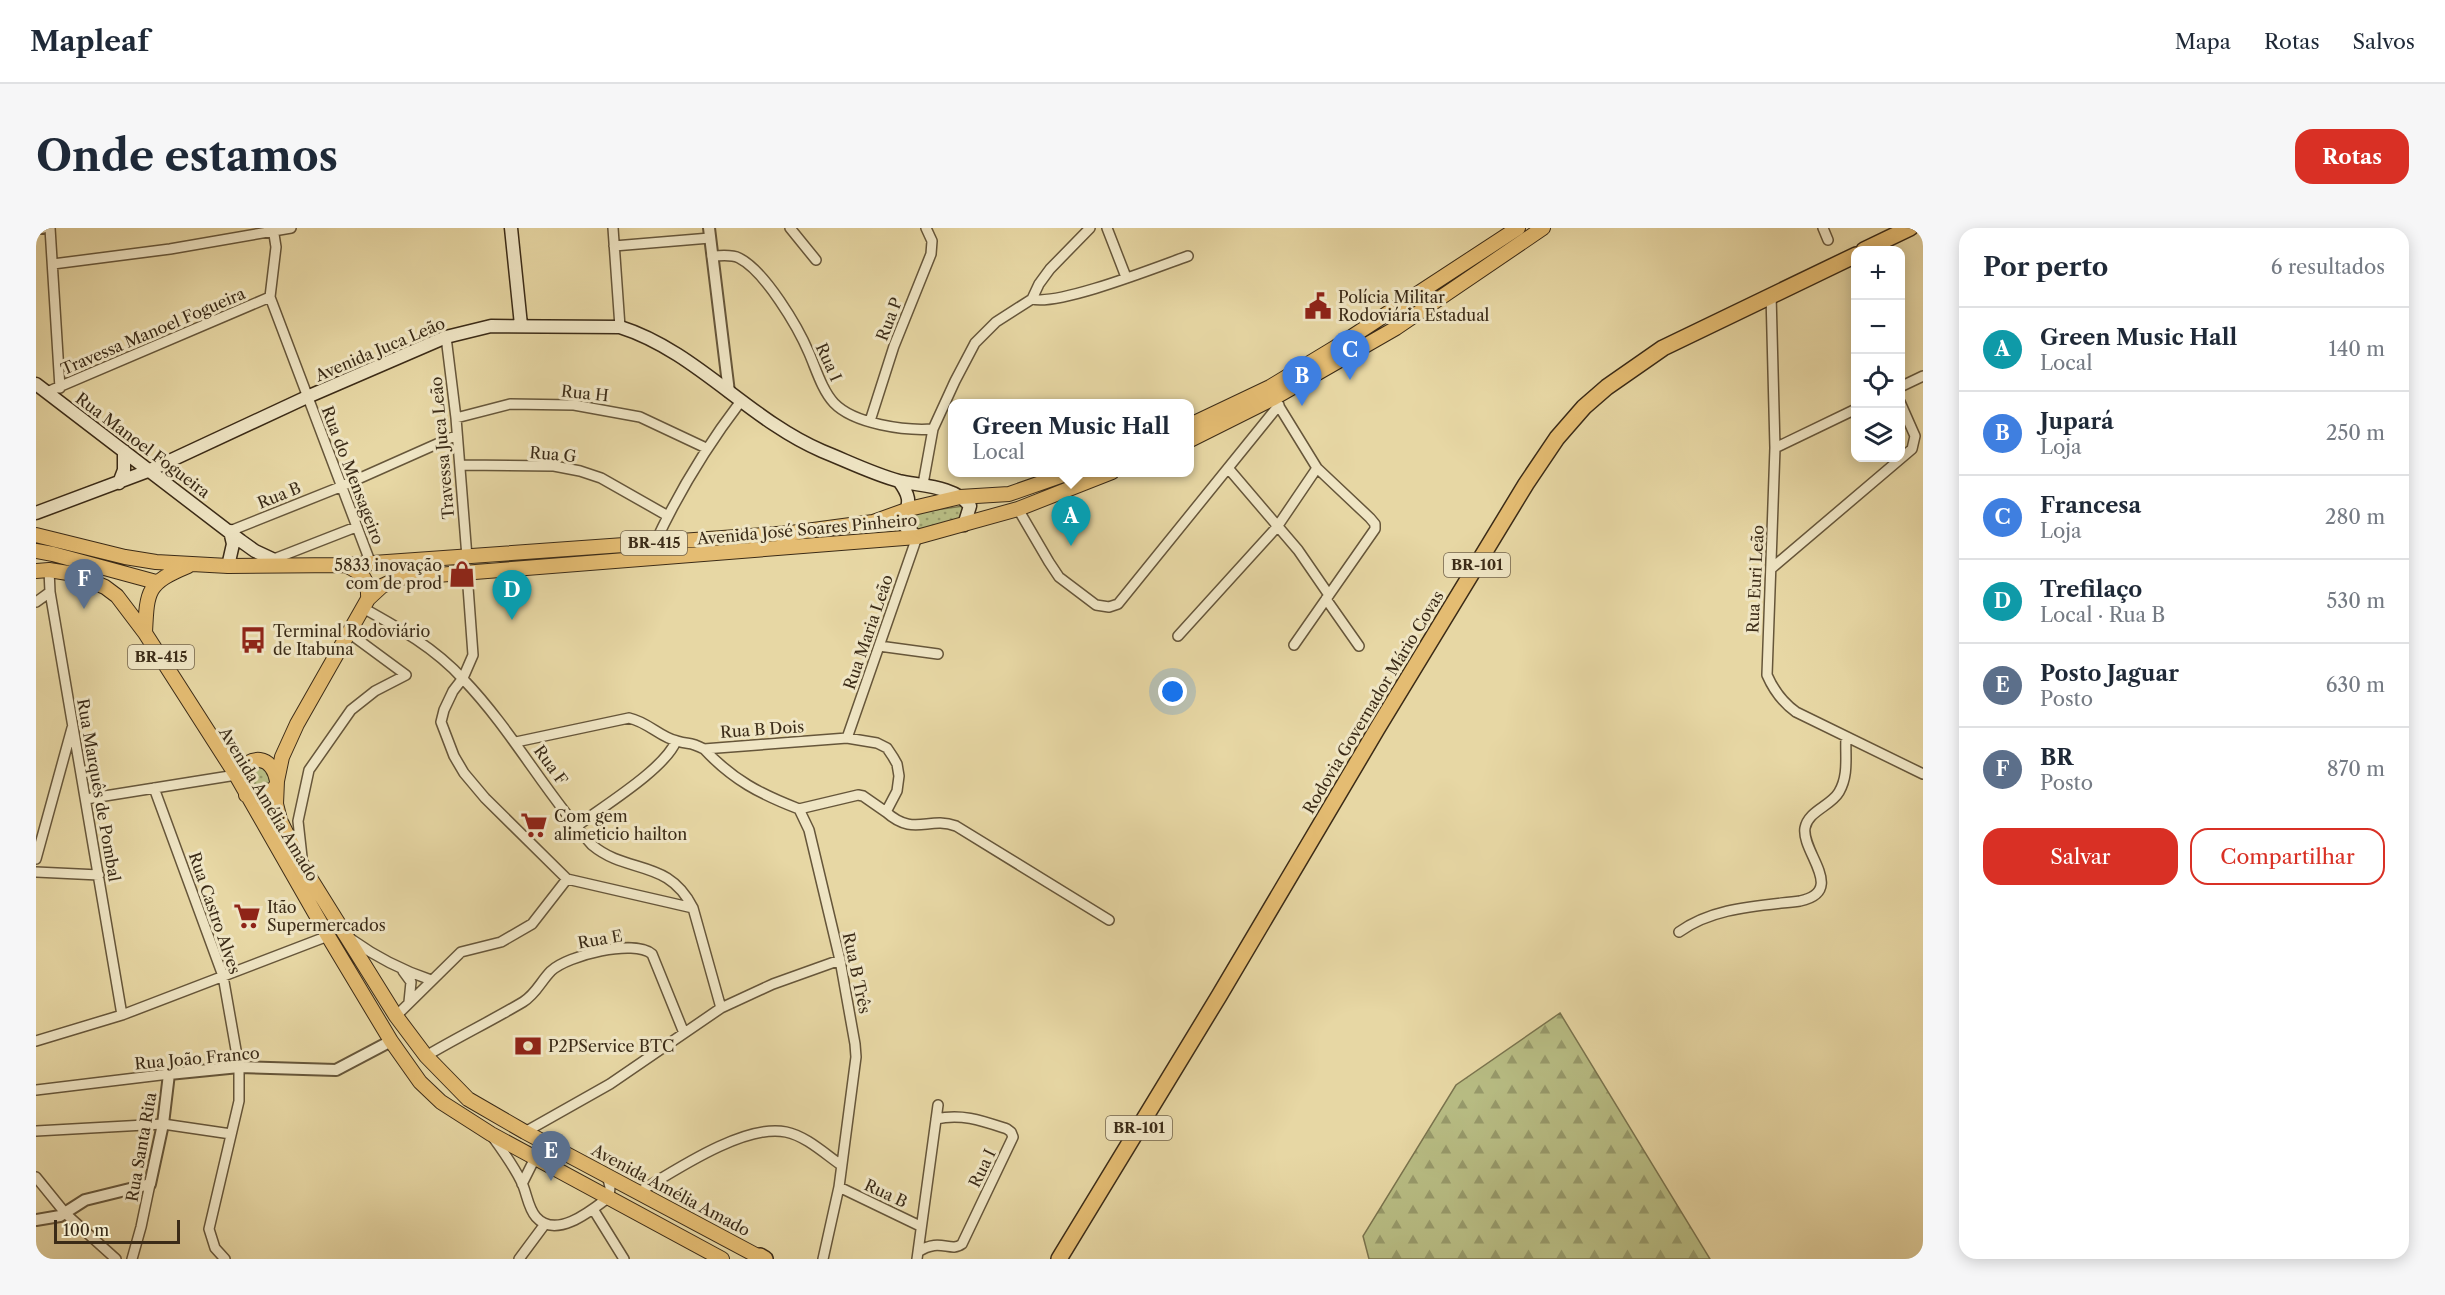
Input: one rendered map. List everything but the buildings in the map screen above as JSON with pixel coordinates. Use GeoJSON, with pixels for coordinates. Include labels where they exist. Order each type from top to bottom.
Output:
{"type":"FeatureCollection","features":[{"type":"Feature","properties":{"kind":"highway"},"geometry":{"type":"LineString","coordinates":[[1872,246],[1910,228]]}},
{"type":"Feature","properties":{"kind":"highway","name":"Rodovia Governador Mário Covas"},"geometry":{"type":"LineString","coordinates":[[1059,1259],[1225,986],[1377,729],[1526,484],[1557,438],[1584,407],[1607,387],[1664,348],[1771,294],[1851,257]]}},
{"type":"Feature","properties":{"kind":"main road"},"geometry":{"type":"LineString","coordinates":[[511,228],[521,326]]}},
{"type":"Feature","properties":{"kind":"main road"},"geometry":{"type":"LineString","coordinates":[[1194,423],[1270,387],[1317,359],[1518,228]]}},
{"type":"Feature","properties":{"kind":"main road"},"geometry":{"type":"LineString","coordinates":[[1194,438],[1277,402],[1396,328],[1543,228]]}},
{"type":"Feature","properties":{"kind":"main road","name":"Avenida Juca Leão"},"geometry":{"type":"LineString","coordinates":[[36,513],[148,471],[307,397],[446,337],[491,326],[620,327],[651,339],[789,434],[819,450],[899,481],[923,484],[960,497]]}},
{"type":"Feature","properties":{"kind":"main road","name":"Rua Manoel Fogueira"},"geometry":{"type":"LineString","coordinates":[[36,384],[255,551],[280,562]]}},
{"type":"Feature","properties":{"kind":"main road"},"geometry":{"type":"LineString","coordinates":[[119,483],[124,470],[124,451]]}},
{"type":"Feature","properties":{"kind":"main road","name":"Avenida José Soares Pinheiro"},"geometry":{"type":"LineString","coordinates":[[190,565],[228,566],[280,562],[371,564],[791,533],[873,522],[909,509],[960,497],[1009,494],[1058,477]]}},
{"type":"Feature","properties":{"kind":"main road","name":"Avenida José Soares Pinheiro"},"geometry":{"type":"LineString","coordinates":[[366,604],[382,586],[399,578],[917,537],[1018,509],[1099,477]]}},
{"type":"Feature","properties":{"kind":"main road"},"geometry":{"type":"LineString","coordinates":[[899,481],[906,490],[909,509],[905,526],[917,537]]}},
{"type":"Feature","properties":{"kind":"main road"},"geometry":{"type":"LineString","coordinates":[[960,497],[970,506],[964,525]]}},
{"type":"Feature","properties":{"kind":"main road"},"geometry":{"type":"LineString","coordinates":[[228,566],[233,544],[230,531]]}},
{"type":"Feature","properties":{"kind":"main road","name":"BR-415"},"geometry":{"type":"LineString","coordinates":[[36,536],[125,557],[190,565]]}},
{"type":"Feature","properties":{"kind":"main road"},"geometry":{"type":"LineString","coordinates":[[36,551],[64,556],[156,582]]}},
{"type":"Feature","properties":{"kind":"main road"},"geometry":{"type":"LineString","coordinates":[[145,633],[150,595],[156,582],[190,565]]}},
{"type":"Feature","properties":{"kind":"main road"},"geometry":{"type":"LineString","coordinates":[[345,565],[364,576],[368,587],[366,604]]}},
{"type":"Feature","properties":{"kind":"main road","name":"Avenida Amélia Amado"},"geometry":{"type":"LineString","coordinates":[[43,570],[74,574],[105,587],[117,596],[145,633],[236,775],[391,1041],[427,1089],[441,1102],[491,1134],[722,1259]]}},
{"type":"Feature","properties":{"kind":"main road","name":"Avenida Amélia Amado"},"geometry":{"type":"LineString","coordinates":[[366,604],[297,724],[282,757],[276,784],[276,804],[280,819],[302,865],[396,1016],[426,1056],[468,1099],[525,1132],[762,1258]]}},
{"type":"Feature","properties":{"kind":"main road"},"geometry":{"type":"LineString","coordinates":[[236,775],[244,764],[257,759],[273,768],[276,784],[266,795],[260,797],[246,795]]}},
{"type":"Feature","properties":{"kind":"street"},"geometry":{"type":"LineString","coordinates":[[36,230],[44,228]]}},
{"type":"Feature","properties":{"kind":"street"},"geometry":{"type":"LineString","coordinates":[[50,228],[60,388]]}},
{"type":"Feature","properties":{"kind":"street"},"geometry":{"type":"LineString","coordinates":[[53,264],[170,249],[291,228]]}},
{"type":"Feature","properties":{"kind":"street"},"geometry":{"type":"LineString","coordinates":[[613,228],[620,327]]}},
{"type":"Feature","properties":{"kind":"street"},"geometry":{"type":"LineString","coordinates":[[790,228],[816,260]]}},
{"type":"Feature","properties":{"kind":"street","name":"Rua P"},"geometry":{"type":"LineString","coordinates":[[870,421],[894,346],[931,254],[932,242],[926,228]]}},
{"type":"Feature","properties":{"kind":"street"},"geometry":{"type":"LineString","coordinates":[[923,484],[933,429],[975,343],[996,322],[1032,299],[1050,269],[1090,228]]}},
{"type":"Feature","properties":{"kind":"street"},"geometry":{"type":"LineString","coordinates":[[1107,228],[1126,277]]}},
{"type":"Feature","properties":{"kind":"street"},"geometry":{"type":"LineString","coordinates":[[1823,228],[1828,240]]}},
{"type":"Feature","properties":{"kind":"street"},"geometry":{"type":"LineString","coordinates":[[274,230],[276,247],[270,297],[307,397]]}},
{"type":"Feature","properties":{"kind":"street"},"geometry":{"type":"LineString","coordinates":[[614,246],[710,233],[729,392]]}},
{"type":"Feature","properties":{"kind":"street","name":"Rua I"},"geometry":{"type":"LineString","coordinates":[[712,256],[733,256],[740,259],[760,275],[772,289],[807,348],[828,395],[845,412],[904,429],[933,429]]}},
{"type":"Feature","properties":{"kind":"street"},"geometry":{"type":"LineString","coordinates":[[1032,299],[1043,301],[1084,291],[1188,256]]}},
{"type":"Feature","properties":{"kind":"street","name":"Rua Euri Leão"},"geometry":{"type":"LineString","coordinates":[[1771,294],[1775,448],[1767,675],[1773,690],[1796,712],[1923,774]]}},
{"type":"Feature","properties":{"kind":"street","name":"Travessa Manoel Fogueira"},"geometry":{"type":"LineString","coordinates":[[47,392],[270,297]]}},
{"type":"Feature","properties":{"kind":"street","name":"Travessa Juca Leão"},"geometry":{"type":"LineString","coordinates":[[446,337],[458,435],[467,557]]}},
{"type":"Feature","properties":{"kind":"street"},"geometry":{"type":"LineString","coordinates":[[1905,385],[1923,376]]}},
{"type":"Feature","properties":{"kind":"street","name":"Rua do Mensageiro"},"geometry":{"type":"LineString","coordinates":[[307,397],[371,564]]}},
{"type":"Feature","properties":{"kind":"street"},"geometry":{"type":"LineString","coordinates":[[655,543],[705,448],[741,401]]}},
{"type":"Feature","properties":{"kind":"street"},"geometry":{"type":"LineString","coordinates":[[1018,509],[1059,577],[1096,605],[1109,607],[1118,603],[1228,468],[1277,402],[1317,468],[1375,524],[1376,530],[1294,645]]}},
{"type":"Feature","properties":{"kind":"street","name":"Rua H"},"geometry":{"type":"LineString","coordinates":[[456,418],[510,404],[574,405],[640,417],[705,448]]}},
{"type":"Feature","properties":{"kind":"street"},"geometry":{"type":"LineString","coordinates":[[1772,568],[1912,449],[1915,436],[1903,408]]}},
{"type":"Feature","properties":{"kind":"street"},"geometry":{"type":"LineString","coordinates":[[1775,448],[1851,411]]}},
{"type":"Feature","properties":{"kind":"street"},"geometry":{"type":"LineString","coordinates":[[340,487],[458,435]]}},
{"type":"Feature","properties":{"kind":"street","name":"Rua G"},"geometry":{"type":"LineString","coordinates":[[460,465],[554,466],[580,471],[601,478],[668,516]]}},
{"type":"Feature","properties":{"kind":"street"},"geometry":{"type":"LineString","coordinates":[[1228,468],[1298,550],[1359,646]]}},
{"type":"Feature","properties":{"kind":"street"},"geometry":{"type":"LineString","coordinates":[[1178,636],[1277,527],[1317,468]]}},
{"type":"Feature","properties":{"kind":"street","name":"Rua B"},"geometry":{"type":"LineString","coordinates":[[230,531],[340,487]]}},
{"type":"Feature","properties":{"kind":"street","name":"Avenida José Soares Pinheiro"},"geometry":{"type":"LineString","coordinates":[[280,562],[356,526]]}},
{"type":"Feature","properties":{"kind":"street","name":"Rua Maria Leão"},"geometry":{"type":"LineString","coordinates":[[847,738],[917,537]]}},
{"type":"Feature","properties":{"kind":"street","name":"Rua Marquês de Pombal"},"geometry":{"type":"LineString","coordinates":[[43,570],[50,592],[122,1015]]}},
{"type":"Feature","properties":{"kind":"street"},"geometry":{"type":"LineString","coordinates":[[467,573],[473,655],[441,719],[454,756],[464,773],[479,793],[567,879],[693,908]]}},
{"type":"Feature","properties":{"kind":"street"},"geometry":{"type":"LineString","coordinates":[[36,602],[50,592]]}},
{"type":"Feature","properties":{"kind":"street","name":"Rua F"},"geometry":{"type":"LineString","coordinates":[[366,604],[416,638],[463,678],[516,742],[576,826],[604,855],[651,869],[674,883],[685,893],[693,908],[721,1008]]}},
{"type":"Feature","properties":{"kind":"street"},"geometry":{"type":"LineString","coordinates":[[302,865],[298,821],[309,770],[351,710],[375,692],[406,675],[349,633]]}},
{"type":"Feature","properties":{"kind":"street"},"geometry":{"type":"LineString","coordinates":[[879,646],[938,654]]}},
{"type":"Feature","properties":{"kind":"street","name":"Rua B Dois"},"geometry":{"type":"LineString","coordinates":[[516,742],[630,718],[645,723],[676,741],[691,742],[704,749],[847,738],[878,743],[887,748],[893,757],[899,776],[897,791],[886,812]]}},
{"type":"Feature","properties":{"kind":"street"},"geometry":{"type":"LineString","coordinates":[[36,859],[73,726]]}},
{"type":"Feature","properties":{"kind":"street"},"geometry":{"type":"LineString","coordinates":[[1678,932],[1699,919],[1729,910],[1800,901],[1816,894],[1821,883],[1821,874],[1806,837],[1805,828],[1815,812],[1838,794],[1844,781],[1846,738]]}},
{"type":"Feature","properties":{"kind":"street"},"geometry":{"type":"LineString","coordinates":[[576,826],[649,773],[672,752],[676,741]]}},
{"type":"Feature","properties":{"kind":"street"},"geometry":{"type":"LineString","coordinates":[[704,749],[726,772],[746,786],[799,809],[858,795],[864,796],[901,823],[910,826],[938,823],[956,826],[1109,920]]}},
{"type":"Feature","properties":{"kind":"street"},"geometry":{"type":"LineString","coordinates":[[86,799],[236,775]]}},
{"type":"Feature","properties":{"kind":"street","name":"Rua Castro Alves"},"geometry":{"type":"LineString","coordinates":[[154,788],[223,976],[239,1066],[239,1101],[209,1229],[214,1248],[225,1259]]}},
{"type":"Feature","properties":{"kind":"street","name":"Rua B Três"},"geometry":{"type":"LineString","coordinates":[[799,809],[809,830],[840,960],[856,1057],[839,1187],[823,1259]]}},
{"type":"Feature","properties":{"kind":"street"},"geometry":{"type":"LineString","coordinates":[[36,872],[99,875]]}},
{"type":"Feature","properties":{"kind":"street"},"geometry":{"type":"LineString","coordinates":[[396,1016],[461,952],[501,942],[532,924],[567,879]]}},
{"type":"Feature","properties":{"kind":"street"},"geometry":{"type":"LineString","coordinates":[[346,935],[378,958],[404,971],[431,980]]}},
{"type":"Feature","properties":{"kind":"street"},"geometry":{"type":"LineString","coordinates":[[36,1041],[122,1015],[328,936]]}},
{"type":"Feature","properties":{"kind":"street","name":"Rua E"},"geometry":{"type":"LineString","coordinates":[[426,1056],[524,1001],[552,970],[568,960],[584,954],[633,948],[642,948],[652,954],[684,1033]]}},
{"type":"Feature","properties":{"kind":"street"},"geometry":{"type":"LineString","coordinates":[[525,1132],[610,1084],[721,1008],[773,984],[840,960]]}},
{"type":"Feature","properties":{"kind":"street"},"geometry":{"type":"LineString","coordinates":[[404,971],[411,982],[409,1002]]}},
{"type":"Feature","properties":{"kind":"street","name":"Rua João Franco"},"geometry":{"type":"LineString","coordinates":[[36,1090],[239,1066],[336,1070],[391,1041]]}},
{"type":"Feature","properties":{"kind":"street","name":"Rua Santa Rita"},"geometry":{"type":"LineString","coordinates":[[132,1259],[163,1124],[169,1074]]}},
{"type":"Feature","properties":{"kind":"street","name":"Rua I"},"geometry":{"type":"LineString","coordinates":[[917,1256],[938,1105]]}},
{"type":"Feature","properties":{"kind":"street","name":"Rua I"},"geometry":{"type":"LineString","coordinates":[[917,1256],[935,1244],[955,1248],[962,1244],[1012,1137],[1007,1129],[975,1118],[947,1116],[936,1119]]}},
{"type":"Feature","properties":{"kind":"street"},"geometry":{"type":"LineString","coordinates":[[36,1131],[163,1124],[231,1134]]}},
{"type":"Feature","properties":{"kind":"street"},"geometry":{"type":"LineString","coordinates":[[639,1192],[717,1147],[740,1138],[769,1132],[784,1131],[795,1135],[841,1165]]}},
{"type":"Feature","properties":{"kind":"street"},"geometry":{"type":"LineString","coordinates":[[491,1134],[508,1158],[536,1217],[545,1224],[560,1226],[579,1218],[609,1197],[610,1187],[607,1175]]}},
{"type":"Feature","properties":{"kind":"street"},"geometry":{"type":"LineString","coordinates":[[522,1184],[535,1158],[544,1152],[562,1152]]}},
{"type":"Feature","properties":{"kind":"street"},"geometry":{"type":"LineString","coordinates":[[36,1177],[66,1214],[116,1259]]}},
{"type":"Feature","properties":{"kind":"street"},"geometry":{"type":"LineString","coordinates":[[36,1220],[51,1219],[66,1214],[85,1200],[150,1184]]}},
{"type":"Feature","properties":{"kind":"street","name":"Rua B"},"geometry":{"type":"LineString","coordinates":[[839,1187],[920,1226]]}},
{"type":"Feature","properties":{"kind":"street"},"geometry":{"type":"LineString","coordinates":[[593,1209],[624,1259]]}},
{"type":"Feature","properties":{"kind":"street"},"geometry":{"type":"LineString","coordinates":[[519,1259],[545,1224]]}},
{"type":"Feature","properties":{"kind":"green space"},"geometry":{"type":"Polygon","coordinates":[[[963,506],[963,519],[921,531],[913,525],[914,513],[963,506]]]}},
{"type":"Feature","properties":{"kind":"green space"},"geometry":{"type":"Polygon","coordinates":[[[258,765],[267,769],[271,778],[267,787],[258,791],[249,787],[245,778],[249,769],[258,765]]]}},
{"type":"Feature","properties":{"kind":"green space"},"geometry":{"type":"Polygon","coordinates":[[[1560,1013],[1710,1259],[1369,1259],[1363,1236],[1456,1085],[1560,1013]]]}},
{"type":"Feature","properties":{"kind":"place","name":"Polícia Militar Rodoviária Estadual"},"geometry":{"type":"Point","coordinates":[1318,306]}},
{"type":"Feature","properties":{"kind":"place","name":"Francesa"},"geometry":{"type":"Point","coordinates":[1350,380]}},
{"type":"Feature","properties":{"kind":"place","name":"Jupará"},"geometry":{"type":"Point","coordinates":[1302,406]}},
{"type":"Feature","properties":{"kind":"place","name":"Green Music Hall"},"geometry":{"type":"Point","coordinates":[1071,546]}},
{"type":"Feature","properties":{"kind":"place","name":"5833 inovação com de prod"},"geometry":{"type":"Point","coordinates":[462,574]}},
{"type":"Feature","properties":{"kind":"place","name":"BR"},"geometry":{"type":"Point","coordinates":[84,609]}},
{"type":"Feature","properties":{"kind":"place","name":"Trefilaço"},"geometry":{"type":"Point","coordinates":[512,620]}},
{"type":"Feature","properties":{"kind":"place","name":"Terminal Rodoviário de Itabuna"},"geometry":{"type":"Point","coordinates":[253,640]}},
{"type":"Feature","properties":{"kind":"place","name":"Com gem alimeticio hailton"},"geometry":{"type":"Point","coordinates":[534,825]}},
{"type":"Feature","properties":{"kind":"place","name":"Itão Supermercados"},"geometry":{"type":"Point","coordinates":[247,916]}},
{"type":"Feature","properties":{"kind":"place","name":"P2PService BTC"},"geometry":{"type":"Point","coordinates":[528,1046]}},
{"type":"Feature","properties":{"kind":"place","name":"Posto Jaguar"},"geometry":{"type":"Point","coordinates":[551,1181]}}]}
